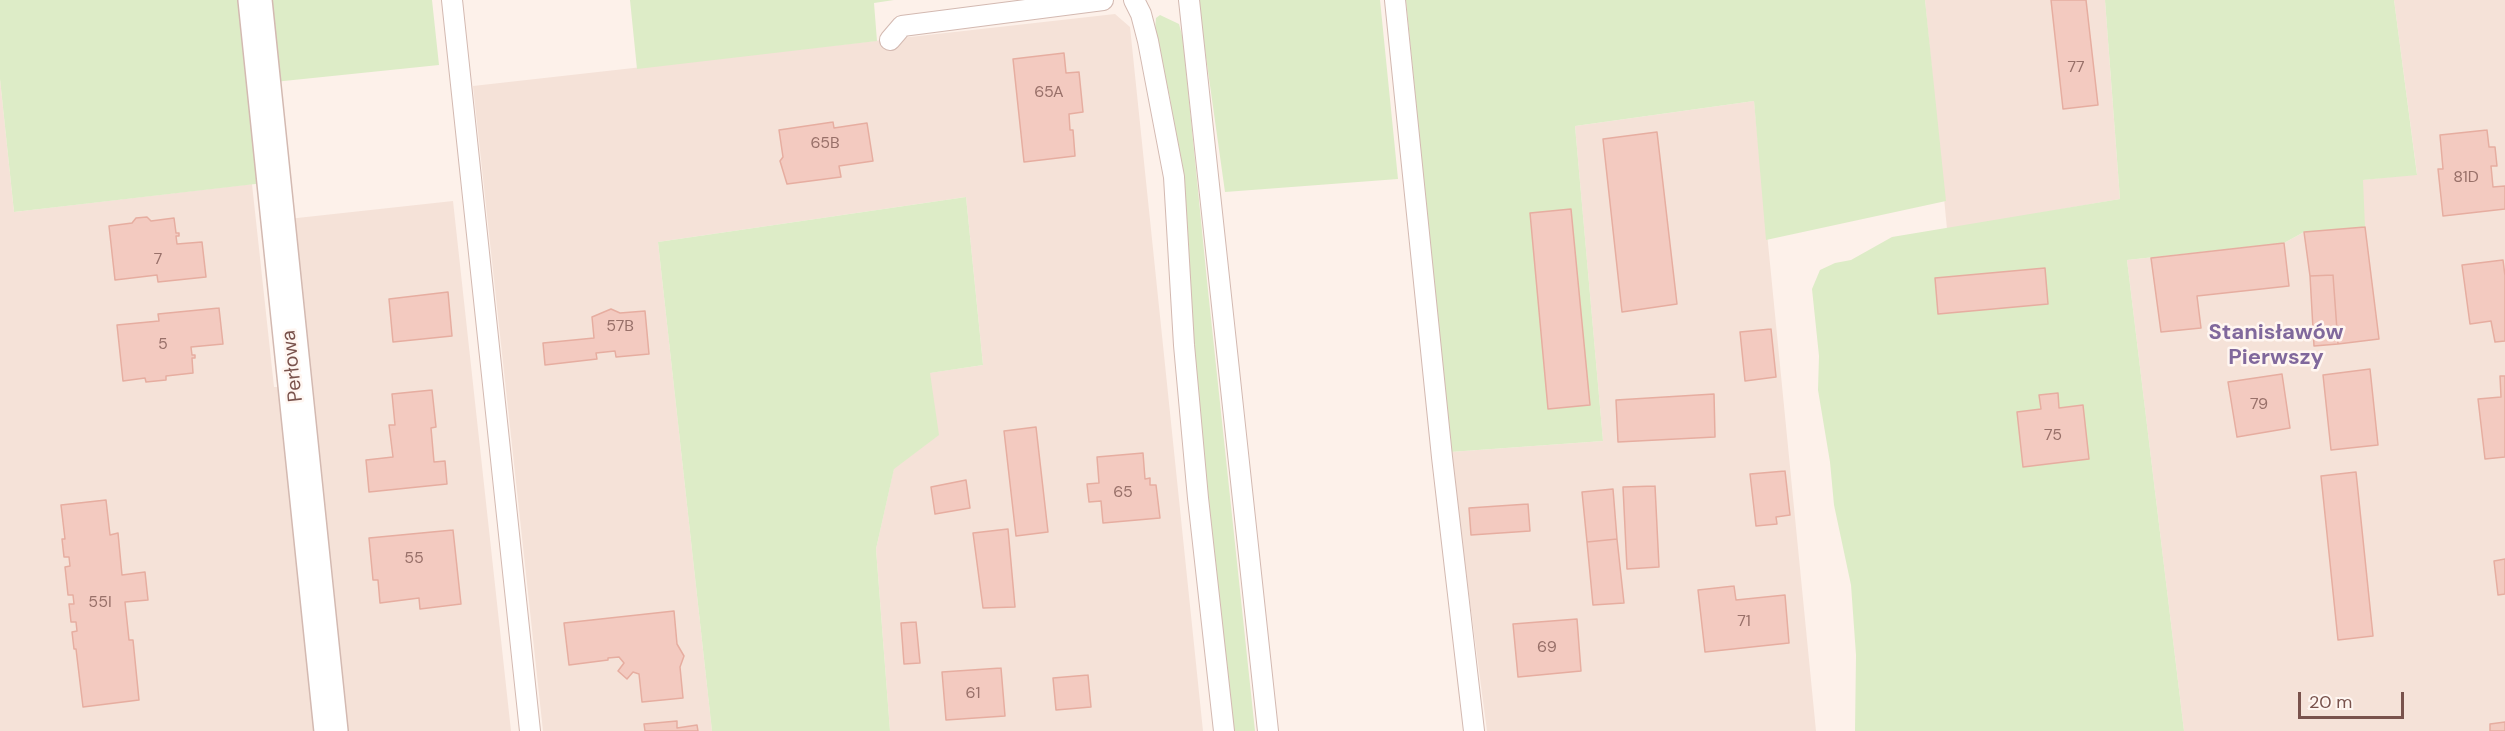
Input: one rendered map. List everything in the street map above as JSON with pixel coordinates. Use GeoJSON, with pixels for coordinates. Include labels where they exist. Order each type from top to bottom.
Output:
{"type":"FeatureCollection","features":[{"type":"Feature","properties":{"kind":"street","name":"Perłowa"},"geometry":{"type":"LineString","coordinates":[[255,0],[331,731]]}},
{"type":"Feature","properties":{"kind":"lane"},"geometry":{"type":"LineString","coordinates":[[452,0],[530,731]]}},
{"type":"Feature","properties":{"kind":"lane"},"geometry":{"type":"LineString","coordinates":[[890,40],[902,26],[1103,0]]}},
{"type":"Feature","properties":{"kind":"lane"},"geometry":{"type":"LineString","coordinates":[[1134,0],[1141,14],[1148,41],[1174,177],[1184,345],[1224,731]]}},
{"type":"Feature","properties":{"kind":"lane"},"geometry":{"type":"LineString","coordinates":[[1189,0],[1268,731]]}},
{"type":"Feature","properties":{"kind":"lane"},"geometry":{"type":"LineString","coordinates":[[1395,0],[1443,469],[1474,731]]}},
{"type":"Feature","properties":{"kind":"shaded area"},"geometry":{"type":"Polygon","coordinates":[[[1925,0],[2105,0],[2120,199],[1947,229],[1925,0]]]}},
{"type":"Feature","properties":{"kind":"shaded area"},"geometry":{"type":"Polygon","coordinates":[[[2394,0],[2505,0],[2505,731],[2184,731],[2127,260],[2284,243],[2304,232],[2363,180],[2417,174],[2394,0]]]}},
{"type":"Feature","properties":{"kind":"shaded area"},"geometry":{"type":"Polygon","coordinates":[[[1115,14],[1130,27],[1203,731],[890,731],[876,549],[894,468],[938,435],[929,373],[983,365],[966,197],[658,242],[712,731],[543,731],[473,86],[1115,14]]]}},
{"type":"Feature","properties":{"kind":"shaded area"},"geometry":{"type":"Polygon","coordinates":[[[0,79],[14,212],[252,184],[274,387],[282,387],[318,731],[0,731],[0,79]]]}},
{"type":"Feature","properties":{"kind":"shaded area"},"geometry":{"type":"Polygon","coordinates":[[[1754,101],[1816,731],[1487,731],[1450,452],[1603,441],[1575,126],[1754,101]]]}},
{"type":"Feature","properties":{"kind":"shaded area"},"geometry":{"type":"Polygon","coordinates":[[[453,201],[511,731],[343,731],[288,219],[453,201]]]}},
{"type":"Feature","properties":{"kind":"green space"},"geometry":{"type":"Polygon","coordinates":[[[0,0],[243,0],[264,183],[14,212],[0,79],[0,0]]]}},
{"type":"Feature","properties":{"kind":"green space"},"geometry":{"type":"Polygon","coordinates":[[[266,0],[432,0],[439,65],[274,82],[266,0]]]}},
{"type":"Feature","properties":{"kind":"green space"},"geometry":{"type":"Polygon","coordinates":[[[630,0],[894,0],[874,3],[877,41],[637,69],[630,0]]]}},
{"type":"Feature","properties":{"kind":"green space"},"geometry":{"type":"Polygon","coordinates":[[[1198,0],[1380,0],[1398,179],[1225,192],[1198,0]]]}},
{"type":"Feature","properties":{"kind":"green space"},"geometry":{"type":"Polygon","coordinates":[[[1406,0],[1925,0],[1946,201],[1766,240],[1754,101],[1575,126],[1603,441],[1450,452],[1406,0]]]}},
{"type":"Feature","properties":{"kind":"green space"},"geometry":{"type":"Polygon","coordinates":[[[2105,0],[2394,0],[2417,175],[2363,180],[2365,227],[2304,232],[2284,243],[2127,260],[2184,731],[1855,731],[1856,655],[1851,585],[1834,505],[1830,462],[1818,390],[1819,356],[1812,289],[1820,270],[1835,263],[1851,260],[1892,237],[2120,199],[2105,0]]]}},
{"type":"Feature","properties":{"kind":"green space"},"geometry":{"type":"Polygon","coordinates":[[[1160,15],[1179,24],[1183,39],[1255,731],[1232,731],[1208,520],[1179,178],[1170,98],[1155,30],[1156,18],[1160,15]]]}},
{"type":"Feature","properties":{"kind":"green space"},"geometry":{"type":"Polygon","coordinates":[[[966,197],[983,365],[930,373],[939,435],[894,469],[876,549],[890,731],[712,731],[658,242],[966,197]]]}},
{"type":"Feature","properties":{"kind":"building"},"geometry":{"type":"Polygon","coordinates":[[[2051,0],[2086,0],[2098,105],[2063,109],[2051,0]]]}},
{"type":"Feature","properties":{"kind":"building"},"geometry":{"type":"Polygon","coordinates":[[[1064,53],[1066,73],[1079,72],[1083,112],[1069,114],[1075,156],[1024,162],[1013,59],[1064,53]]]}},
{"type":"Feature","properties":{"kind":"building"},"geometry":{"type":"Polygon","coordinates":[[[833,122],[834,128],[867,123],[873,161],[839,166],[841,177],[787,184],[780,161],[783,157],[779,130],[833,122]]]}},
{"type":"Feature","properties":{"kind":"building"},"geometry":{"type":"Polygon","coordinates":[[[2487,130],[2489,147],[2495,147],[2497,166],[2491,166],[2493,187],[2505,186],[2505,209],[2443,216],[2438,169],[2443,169],[2440,135],[2487,130]]]}},
{"type":"Feature","properties":{"kind":"building"},"geometry":{"type":"Polygon","coordinates":[[[1657,132],[1677,304],[1622,312],[1603,139],[1657,132]]]}},
{"type":"Feature","properties":{"kind":"building"},"geometry":{"type":"Polygon","coordinates":[[[1571,209],[1590,405],[1548,409],[1530,213],[1571,209]]]}},
{"type":"Feature","properties":{"kind":"building"},"geometry":{"type":"Polygon","coordinates":[[[147,217],[151,221],[174,218],[176,233],[179,233],[179,236],[176,236],[177,244],[202,242],[206,277],[158,282],[157,275],[115,280],[109,226],[132,223],[136,218],[147,217]]]}},
{"type":"Feature","properties":{"kind":"building"},"geometry":{"type":"Polygon","coordinates":[[[2365,227],[2379,339],[2338,344],[2333,275],[2310,276],[2304,232],[2365,227]]]}},
{"type":"Feature","properties":{"kind":"building"},"geometry":{"type":"Polygon","coordinates":[[[2284,243],[2289,286],[2197,296],[2201,328],[2161,332],[2151,258],[2284,243]]]}},
{"type":"Feature","properties":{"kind":"building"},"geometry":{"type":"Polygon","coordinates":[[[2503,260],[2505,341],[2495,342],[2491,321],[2470,324],[2462,265],[2503,260]]]}},
{"type":"Feature","properties":{"kind":"building"},"geometry":{"type":"Polygon","coordinates":[[[2045,268],[2048,304],[1938,314],[1935,278],[2045,268]]]}},
{"type":"Feature","properties":{"kind":"building"},"geometry":{"type":"Polygon","coordinates":[[[2333,275],[2338,344],[2314,346],[2310,276],[2333,275]]]}},
{"type":"Feature","properties":{"kind":"building"},"geometry":{"type":"Polygon","coordinates":[[[448,292],[452,336],[393,342],[389,299],[448,292]]]}},
{"type":"Feature","properties":{"kind":"building"},"geometry":{"type":"Polygon","coordinates":[[[219,308],[223,344],[191,347],[192,355],[195,355],[195,358],[192,358],[193,373],[166,376],[166,380],[146,382],[145,378],[123,381],[117,325],[159,321],[158,314],[219,308]]]}},
{"type":"Feature","properties":{"kind":"building"},"geometry":{"type":"Polygon","coordinates":[[[611,309],[620,313],[645,311],[649,354],[616,357],[615,351],[596,353],[597,359],[545,365],[543,343],[594,338],[592,317],[611,309]]]}},
{"type":"Feature","properties":{"kind":"building"},"geometry":{"type":"Polygon","coordinates":[[[1771,329],[1776,377],[1745,381],[1740,332],[1771,329]]]}},
{"type":"Feature","properties":{"kind":"building"},"geometry":{"type":"Polygon","coordinates":[[[2370,369],[2378,445],[2331,450],[2323,375],[2370,369]]]}},
{"type":"Feature","properties":{"kind":"building"},"geometry":{"type":"Polygon","coordinates":[[[2282,374],[2290,428],[2237,437],[2228,382],[2282,374]]]}},
{"type":"Feature","properties":{"kind":"building"},"geometry":{"type":"Polygon","coordinates":[[[2500,376],[2505,376],[2505,457],[2485,459],[2478,399],[2501,397],[2500,376]]]}},
{"type":"Feature","properties":{"kind":"building"},"geometry":{"type":"Polygon","coordinates":[[[432,390],[436,427],[431,428],[434,462],[445,461],[447,484],[369,492],[366,460],[393,457],[389,425],[395,425],[392,394],[432,390]]]}},
{"type":"Feature","properties":{"kind":"building"},"geometry":{"type":"Polygon","coordinates":[[[2058,393],[2059,408],[2083,405],[2089,459],[2023,467],[2017,412],[2041,409],[2039,395],[2058,393]]]}},
{"type":"Feature","properties":{"kind":"building"},"geometry":{"type":"Polygon","coordinates":[[[1714,394],[1715,437],[1618,442],[1616,400],[1714,394]]]}},
{"type":"Feature","properties":{"kind":"building"},"geometry":{"type":"Polygon","coordinates":[[[1036,427],[1048,532],[1016,536],[1004,431],[1036,427]]]}},
{"type":"Feature","properties":{"kind":"building"},"geometry":{"type":"Polygon","coordinates":[[[1143,453],[1145,479],[1150,478],[1150,485],[1156,485],[1160,518],[1103,523],[1101,501],[1089,502],[1087,484],[1099,483],[1097,457],[1143,453]]]}},
{"type":"Feature","properties":{"kind":"building"},"geometry":{"type":"Polygon","coordinates":[[[1785,471],[1790,515],[1776,517],[1777,524],[1756,526],[1750,474],[1785,471]]]}},
{"type":"Feature","properties":{"kind":"building"},"geometry":{"type":"Polygon","coordinates":[[[2356,472],[2373,636],[2338,640],[2321,476],[2356,472]]]}},
{"type":"Feature","properties":{"kind":"building"},"geometry":{"type":"Polygon","coordinates":[[[966,480],[970,508],[935,514],[931,487],[966,480]]]}},
{"type":"Feature","properties":{"kind":"building"},"geometry":{"type":"Polygon","coordinates":[[[1655,486],[1659,567],[1627,569],[1623,487],[1655,486]]]}},
{"type":"Feature","properties":{"kind":"building"},"geometry":{"type":"Polygon","coordinates":[[[1613,489],[1617,539],[1587,542],[1582,492],[1613,489]]]}},
{"type":"Feature","properties":{"kind":"building"},"geometry":{"type":"Polygon","coordinates":[[[106,500],[110,535],[118,533],[122,575],[145,572],[148,600],[125,602],[129,640],[133,640],[139,700],[83,707],[72,632],[77,631],[76,622],[71,622],[69,604],[74,604],[73,595],[68,595],[65,567],[70,566],[69,557],[64,557],[62,539],[65,539],[61,505],[106,500]]]}},
{"type":"Feature","properties":{"kind":"building"},"geometry":{"type":"Polygon","coordinates":[[[1528,504],[1530,531],[1471,535],[1469,508],[1528,504]]]}},
{"type":"Feature","properties":{"kind":"building"},"geometry":{"type":"Polygon","coordinates":[[[1008,529],[1015,607],[983,608],[973,533],[1008,529]]]}},
{"type":"Feature","properties":{"kind":"building"},"geometry":{"type":"Polygon","coordinates":[[[453,530],[461,604],[420,609],[419,598],[380,603],[378,580],[373,580],[369,538],[453,530]]]}},
{"type":"Feature","properties":{"kind":"building"},"geometry":{"type":"Polygon","coordinates":[[[1617,539],[1624,603],[1593,605],[1587,542],[1617,539]]]}},
{"type":"Feature","properties":{"kind":"building"},"geometry":{"type":"Polygon","coordinates":[[[2505,559],[2505,594],[2498,595],[2494,561],[2505,559]]]}},
{"type":"Feature","properties":{"kind":"building"},"geometry":{"type":"Polygon","coordinates":[[[1734,586],[1736,600],[1785,595],[1789,643],[1705,652],[1698,590],[1734,586]]]}},
{"type":"Feature","properties":{"kind":"building"},"geometry":{"type":"Polygon","coordinates":[[[674,611],[677,644],[684,656],[680,667],[683,698],[642,702],[639,674],[633,672],[627,679],[618,671],[624,663],[619,657],[569,665],[564,623],[674,611]]]}},
{"type":"Feature","properties":{"kind":"building"},"geometry":{"type":"Polygon","coordinates":[[[1577,619],[1581,671],[1518,677],[1513,624],[1577,619]]]}},
{"type":"Feature","properties":{"kind":"building"},"geometry":{"type":"Polygon","coordinates":[[[916,622],[920,663],[904,664],[901,623],[916,622]]]}},
{"type":"Feature","properties":{"kind":"building"},"geometry":{"type":"Polygon","coordinates":[[[1001,668],[1005,716],[946,720],[942,672],[1001,668]]]}},
{"type":"Feature","properties":{"kind":"building"},"geometry":{"type":"Polygon","coordinates":[[[1088,675],[1091,707],[1056,710],[1053,678],[1088,675]]]}},
{"type":"Feature","properties":{"kind":"building"},"geometry":{"type":"Polygon","coordinates":[[[677,721],[677,728],[697,725],[698,731],[645,731],[644,724],[677,721]]]}},
{"type":"Feature","properties":{"kind":"building"},"geometry":{"type":"Polygon","coordinates":[[[2505,722],[2505,731],[2490,731],[2490,724],[2505,722]]]}},
{"type":"Feature","properties":{"kind":"district","name":"Stanisławów Pierwszy"},"geometry":{"type":"Point","coordinates":[2276,346]}}]}
